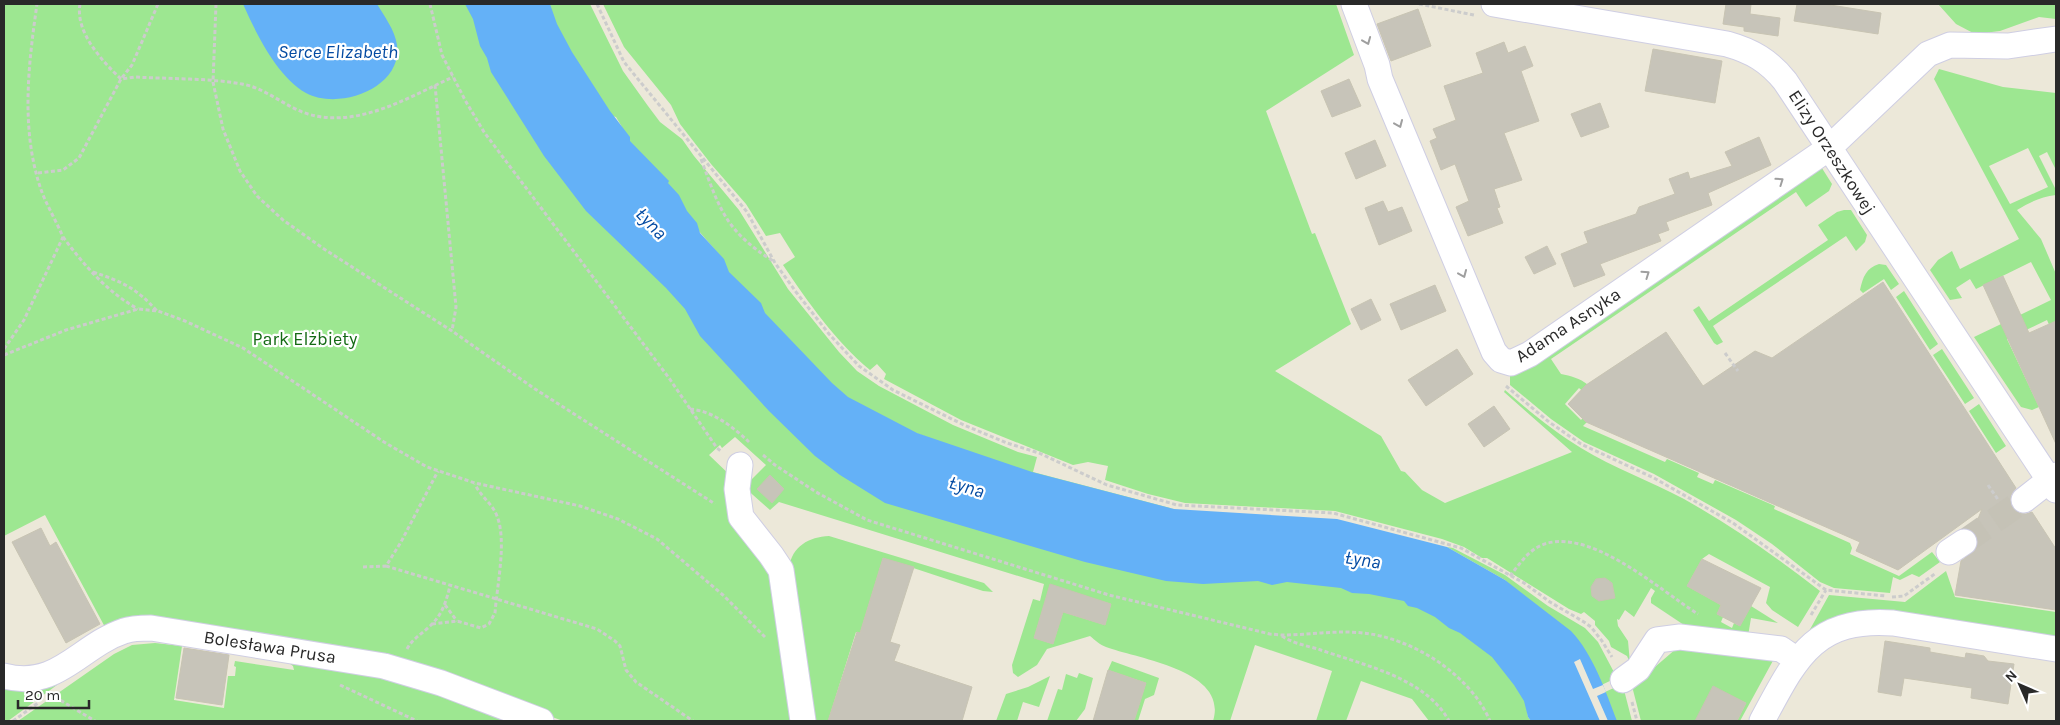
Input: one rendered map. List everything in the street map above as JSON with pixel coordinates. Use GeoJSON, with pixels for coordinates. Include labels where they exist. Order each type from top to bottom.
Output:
{"type":"FeatureCollection","features":[{"type":"Feature","properties":{"kind":"street","name":"Adama Asnyka"},"geometry":{"type":"LineString","coordinates":[[1354,4],[1377,65],[1380,80],[1494,352],[1505,362],[1517,361],[1530,354],[1829,148]]}},
{"type":"Feature","properties":{"kind":"street","name":"Elizy Orzeszkowej"},"geometry":{"type":"LineString","coordinates":[[1494,4],[1744,49],[1762,58],[1774,68],[1785,81],[2054,481]]}},
{"type":"Feature","properties":{"kind":"street"},"geometry":{"type":"LineString","coordinates":[[1829,148],[1928,54],[1950,45],[2008,46],[2056,40]]}},
{"type":"Feature","properties":{"kind":"street"},"geometry":{"type":"LineString","coordinates":[[751,454],[737,489],[741,517],[781,570],[804,721]]}},
{"type":"Feature","properties":{"kind":"street"},"geometry":{"type":"LineString","coordinates":[[2013,502],[2054,481]]}},
{"type":"Feature","properties":{"kind":"street"},"geometry":{"type":"LineString","coordinates":[[1762,721],[1797,660],[1806,650],[1826,635],[1851,625],[1872,622],[1893,623],[2056,649]]}},
{"type":"Feature","properties":{"kind":"street","name":"Bolesława Prusa"},"geometry":{"type":"LineString","coordinates":[[4,676],[26,679],[52,674],[123,631],[140,628],[172,630],[384,666],[441,683],[541,721]]}},
{"type":"Feature","properties":{"kind":"street"},"geometry":{"type":"LineString","coordinates":[[1623,680],[1638,669],[1657,640],[1680,637],[1781,649],[1797,660]]}},
{"type":"Feature","properties":{"kind":"path"},"geometry":{"type":"LineString","coordinates":[[36,4],[31,46],[28,105],[29,133],[43,194],[63,237],[106,287],[138,309]]}},
{"type":"Feature","properties":{"kind":"path"},"geometry":{"type":"LineString","coordinates":[[80,4],[83,29],[107,65],[121,78],[135,77],[243,84],[260,90],[296,109],[310,114],[334,118],[363,115],[392,105],[453,78]]}},
{"type":"Feature","properties":{"kind":"path"},"geometry":{"type":"LineString","coordinates":[[38,173],[63,170],[80,158],[121,78],[132,65],[158,4]]}},
{"type":"Feature","properties":{"kind":"path"},"geometry":{"type":"LineString","coordinates":[[216,4],[213,82],[223,129],[240,170],[258,196],[283,220],[324,249],[615,441],[736,517],[741,517]]}},
{"type":"Feature","properties":{"kind":"path"},"geometry":{"type":"LineString","coordinates":[[430,4],[442,56],[484,132],[690,409],[716,448],[751,454],[775,465],[816,492],[867,520],[1109,595],[1282,636],[1406,681],[1425,693],[1440,708],[1449,721]]}},
{"type":"Feature","properties":{"kind":"path"},"geometry":{"type":"LineString","coordinates":[[597,4],[624,62],[747,212],[775,263],[829,334],[859,366],[893,390],[964,425],[1007,443],[1039,453],[1107,485],[1177,505],[1333,513],[1461,548],[1510,576],[1591,627],[1610,653],[1623,680],[1637,721]]}},
{"type":"Feature","properties":{"kind":"path"},"geometry":{"type":"LineString","coordinates":[[435,86],[456,307],[452,332]]}},
{"type":"Feature","properties":{"kind":"path"},"geometry":{"type":"LineString","coordinates":[[700,156],[718,206],[727,222],[749,245],[775,263]]}},
{"type":"Feature","properties":{"kind":"path"},"geometry":{"type":"LineString","coordinates":[[4,349],[24,320],[63,237]]}},
{"type":"Feature","properties":{"kind":"path"},"geometry":{"type":"LineString","coordinates":[[93,272],[134,288],[158,311]]}},
{"type":"Feature","properties":{"kind":"path"},"geometry":{"type":"LineString","coordinates":[[4,355],[66,330],[138,309],[158,311],[185,321],[243,348],[384,442],[427,467],[475,483],[580,506],[618,518],[657,539],[723,595],[785,657],[794,661]]}},
{"type":"Feature","properties":{"kind":"path"},"geometry":{"type":"LineString","coordinates":[[1725,353],[1738,371]]}},
{"type":"Feature","properties":{"kind":"path"},"geometry":{"type":"LineString","coordinates":[[1503,382],[1528,405],[1581,444],[1654,478],[1733,523],[1826,590],[1889,597],[1904,596],[1933,574]]}},
{"type":"Feature","properties":{"kind":"path"},"geometry":{"type":"LineString","coordinates":[[690,409],[700,410],[730,425],[751,454]]}},
{"type":"Feature","properties":{"kind":"path"},"geometry":{"type":"LineString","coordinates":[[386,566],[402,542],[438,471]]}},
{"type":"Feature","properties":{"kind":"path"},"geometry":{"type":"LineString","coordinates":[[432,624],[457,621],[481,628],[489,624],[495,613],[502,532],[496,514],[479,493],[475,483]]}},
{"type":"Feature","properties":{"kind":"path"},"geometry":{"type":"LineString","coordinates":[[1988,485],[2013,502]]}},
{"type":"Feature","properties":{"kind":"path"},"geometry":{"type":"LineString","coordinates":[[1510,576],[1525,556],[1537,547],[1567,541],[1580,543],[1626,565],[1705,618]]}},
{"type":"Feature","properties":{"kind":"path"},"geometry":{"type":"LineString","coordinates":[[363,568],[386,566],[597,629],[620,646],[626,670],[636,682],[693,721]]}},
{"type":"Feature","properties":{"kind":"path"},"geometry":{"type":"LineString","coordinates":[[396,670],[410,643],[432,624],[446,605],[450,586]]}},
{"type":"Feature","properties":{"kind":"path"},"geometry":{"type":"LineString","coordinates":[[1813,612],[1826,590]]}},
{"type":"Feature","properties":{"kind":"path"},"geometry":{"type":"LineString","coordinates":[[446,605],[457,621]]}},
{"type":"Feature","properties":{"kind":"path"},"geometry":{"type":"LineString","coordinates":[[1282,636],[1362,633],[1386,637],[1427,654],[1455,674],[1472,692],[1490,721]]}},
{"type":"Feature","properties":{"kind":"path"},"geometry":{"type":"LineString","coordinates":[[338,684],[417,721]]}},
{"type":"Feature","properties":{"kind":"path"},"geometry":{"type":"LineString","coordinates":[[50,694],[95,721]]}},
{"type":"Feature","properties":{"kind":"path"},"geometry":{"type":"LineString","coordinates":[[13,721],[42,700]]}},
{"type":"Feature","properties":{"kind":"green space","name":"Park Elżbiety"},"geometry":{"type":"Polygon","coordinates":[[[4,4],[472,4],[745,372],[1303,572],[1457,614],[1523,685],[1528,717],[1531,721],[1429,721],[1412,699],[1361,681],[1346,721],[1316,721],[1332,671],[1255,645],[1230,721],[1213,721],[1214,704],[1208,690],[1195,678],[1178,669],[1104,646],[1090,636],[1047,649],[1037,665],[1018,677],[1013,673],[1012,665],[1033,599],[1040,601],[1044,584],[779,502],[770,510],[744,487],[766,465],[735,437],[722,448],[720,445],[709,455],[733,478],[768,558],[796,721],[563,721],[411,664],[106,629],[45,515],[4,536],[4,4]],[[1050,585],[1034,638],[1053,644],[1063,612],[1105,625],[1111,604],[1050,585]]]}},
{"type":"Feature","properties":{"kind":"green space"},"geometry":{"type":"Polygon","coordinates":[[[535,4],[590,4],[623,71],[648,106],[660,122],[682,139],[739,210],[788,289],[839,352],[857,371],[879,386],[953,425],[1018,452],[1037,457],[1033,472],[1174,509],[975,478],[817,382],[731,281],[723,259],[627,148],[622,127],[616,117],[603,114],[535,4]]]}},
{"type":"Feature","properties":{"kind":"green space"},"geometry":{"type":"Polygon","coordinates":[[[603,4],[1336,4],[1354,55],[1266,111],[1312,234],[1315,233],[1351,324],[1275,371],[1381,436],[1401,471],[1405,472],[1422,490],[1445,503],[1572,452],[1504,392],[1505,390],[1571,442],[1606,462],[1671,492],[1702,509],[1753,542],[1820,591],[1798,627],[1772,610],[1766,603],[1770,587],[1709,554],[1702,559],[1687,586],[1721,605],[1717,614],[1723,617],[1721,622],[1732,628],[1734,623],[1740,626],[1751,606],[1778,623],[1751,618],[1748,636],[1687,627],[1651,603],[1651,598],[1655,591],[1651,588],[1634,617],[1625,610],[1619,620],[1617,619],[1618,626],[1628,641],[1630,663],[1627,656],[1611,647],[1609,641],[1595,625],[1595,621],[1584,612],[1581,614],[1569,609],[1487,558],[1482,558],[1464,547],[1442,539],[1335,511],[1185,503],[1148,494],[1105,480],[1108,466],[1088,462],[1073,465],[961,420],[884,379],[886,374],[877,364],[870,370],[845,347],[812,307],[783,265],[795,257],[780,233],[766,236],[746,204],[711,164],[680,124],[671,105],[624,47],[603,4]]]}},
{"type":"Feature","properties":{"kind":"green space"},"geometry":{"type":"Polygon","coordinates":[[[1938,4],[2056,4],[2056,19],[2039,17],[2000,31],[1975,34],[1956,24],[1938,4]]]}},
{"type":"Feature","properties":{"kind":"green space"},"geometry":{"type":"Polygon","coordinates":[[[1939,69],[2003,87],[2056,93],[2056,170],[2047,152],[2039,156],[2056,190],[2056,195],[2036,200],[2017,210],[2041,239],[2056,274],[2056,341],[2047,320],[2007,339],[2039,407],[2032,410],[2021,407],[1974,337],[2051,300],[2031,262],[1976,289],[1970,279],[1956,288],[1962,298],[1950,300],[1930,270],[1938,260],[1952,251],[1960,269],[2019,239],[1934,79],[1939,69]],[[2028,148],[1989,166],[2010,204],[2048,187],[2028,148]]]}},
{"type":"Feature","properties":{"kind":"green space"},"geometry":{"type":"Polygon","coordinates":[[[1820,165],[1832,184],[1829,191],[1806,207],[1796,192],[1551,359],[1561,374],[1588,384],[1597,395],[1600,409],[1583,426],[1665,462],[1667,459],[1699,473],[1697,477],[1713,484],[1715,480],[1775,506],[1774,509],[1850,543],[1852,548],[1850,554],[1899,576],[1932,552],[1940,562],[1919,577],[1912,574],[1900,580],[1893,577],[1890,593],[1834,588],[1820,582],[1772,544],[1736,520],[1654,474],[1584,442],[1551,419],[1510,385],[1510,371],[1820,165]],[[1579,388],[1565,404],[1581,420],[1596,403],[1579,388]]]}},
{"type":"Feature","properties":{"kind":"green space"},"geometry":{"type":"Polygon","coordinates":[[[1851,210],[1867,235],[1865,242],[1856,251],[1846,236],[1713,326],[1723,342],[1717,345],[1714,343],[1693,310],[1699,306],[1709,321],[1828,240],[1818,225],[1837,212],[1851,210]]]}},
{"type":"Feature","properties":{"kind":"green space"},"geometry":{"type":"Polygon","coordinates":[[[1879,264],[1886,265],[1899,284],[1891,290],[1884,279],[1863,293],[1860,290],[1862,281],[1871,268],[1879,264]]]}},
{"type":"Feature","properties":{"kind":"green space"},"geometry":{"type":"Polygon","coordinates":[[[1904,291],[1938,344],[1930,350],[1896,297],[1904,291]]]}},
{"type":"Feature","properties":{"kind":"green space"},"geometry":{"type":"Polygon","coordinates":[[[1942,349],[1974,398],[1965,404],[1933,355],[1942,349]]]}},
{"type":"Feature","properties":{"kind":"green space"},"geometry":{"type":"Polygon","coordinates":[[[1979,404],[2006,446],[1996,453],[1969,411],[1979,404]]]}},
{"type":"Feature","properties":{"kind":"green space"},"geometry":{"type":"Polygon","coordinates":[[[829,536],[984,583],[993,592],[983,591],[883,558],[860,633],[856,632],[828,721],[812,721],[789,568],[794,554],[803,544],[815,538],[829,536]]]}},
{"type":"Feature","properties":{"kind":"green space"},"geometry":{"type":"Polygon","coordinates":[[[1447,547],[1453,548],[1505,575],[1548,606],[1585,628],[1598,642],[1616,676],[1612,680],[1593,689],[1505,580],[1447,547]]]}},
{"type":"Feature","properties":{"kind":"green space"},"geometry":{"type":"Polygon","coordinates":[[[1946,571],[1955,597],[2056,612],[2056,638],[1884,610],[1850,613],[1808,633],[1829,595],[1905,602],[1946,571]]]}},
{"type":"Feature","properties":{"kind":"green space"},"geometry":{"type":"Polygon","coordinates":[[[155,643],[182,646],[174,700],[224,708],[228,676],[235,676],[235,661],[294,670],[293,666],[289,663],[380,677],[422,687],[516,721],[18,721],[114,654],[132,645],[155,643]]]}},
{"type":"Feature","properties":{"kind":"green space"},"geometry":{"type":"Polygon","coordinates":[[[1677,648],[1775,657],[1740,721],[1737,721],[1746,703],[1713,687],[1697,721],[1641,721],[1633,690],[1634,685],[1677,648]]]}},
{"type":"Feature","properties":{"kind":"green space"},"geometry":{"type":"Polygon","coordinates":[[[1112,661],[1159,678],[1154,695],[1145,699],[1138,721],[1134,721],[1146,683],[1108,670],[1112,661]]]}},
{"type":"Feature","properties":{"kind":"green space"},"geometry":{"type":"Polygon","coordinates":[[[1079,673],[1093,678],[1085,709],[1076,721],[1047,721],[1058,689],[1062,690],[1066,674],[1077,678],[1079,673]]]}},
{"type":"Feature","properties":{"kind":"green space"},"geometry":{"type":"Polygon","coordinates":[[[1050,676],[1039,707],[1023,702],[1017,721],[996,721],[1006,694],[1028,687],[1050,676]]]}},
{"type":"Feature","properties":{"kind":"green space"},"geometry":{"type":"Polygon","coordinates":[[[57,685],[8,721],[4,721],[4,689],[27,691],[57,685]]]}},
{"type":"Feature","properties":{"kind":"green space"},"geometry":{"type":"Polygon","coordinates":[[[1623,686],[1632,721],[1608,721],[1596,696],[1623,686]]]}},
{"type":"Feature","properties":{"kind":"water","name":"Serce Elizabeth"},"geometry":{"type":"Polygon","coordinates":[[[243,4],[377,4],[394,34],[397,45],[396,60],[390,73],[380,84],[366,92],[351,97],[335,99],[320,98],[306,93],[285,76],[268,53],[243,4]]]}},
{"type":"Feature","properties":{"kind":"water","name":"Łyna"},"geometry":{"type":"Polygon","coordinates":[[[465,4],[550,4],[557,24],[572,52],[610,111],[630,137],[630,141],[669,181],[668,183],[679,195],[687,211],[697,223],[700,233],[724,259],[729,272],[761,303],[765,313],[832,383],[848,397],[917,433],[1032,472],[1174,509],[1337,519],[1447,547],[1505,580],[1571,631],[1579,640],[1592,662],[1617,721],[1531,721],[1528,717],[1524,701],[1492,657],[1435,617],[1417,608],[1408,606],[1404,601],[1369,594],[1352,593],[1341,588],[1287,582],[1272,585],[1258,581],[1203,584],[1166,581],[1085,562],[885,503],[840,475],[815,456],[769,411],[700,336],[685,309],[666,288],[586,211],[544,156],[491,72],[487,58],[480,46],[473,19],[465,4]]]}},
{"type":"Feature","properties":{"kind":"pier"},"geometry":{"type":"Polygon","coordinates":[[[1580,659],[1593,689],[1603,685],[1606,692],[1597,696],[1608,721],[1600,721],[1574,662],[1580,659]]]}},
{"type":"Feature","properties":{"kind":"building"},"geometry":{"type":"Polygon","coordinates":[[[1726,4],[1751,4],[1750,14],[1780,18],[1778,36],[1744,31],[1744,27],[1723,24],[1726,4]]]}},
{"type":"Feature","properties":{"kind":"building"},"geometry":{"type":"Polygon","coordinates":[[[1797,4],[1824,4],[1881,13],[1878,34],[1794,21],[1797,4]]]}},
{"type":"Feature","properties":{"kind":"building"},"geometry":{"type":"Polygon","coordinates":[[[1418,9],[1431,46],[1391,61],[1377,24],[1418,9]]]}},
{"type":"Feature","properties":{"kind":"building"},"geometry":{"type":"Polygon","coordinates":[[[1504,42],[1508,53],[1525,46],[1533,66],[1521,71],[1539,121],[1504,133],[1522,180],[1494,189],[1500,207],[1497,208],[1503,223],[1468,236],[1456,207],[1469,201],[1455,164],[1441,170],[1430,141],[1437,138],[1433,129],[1456,120],[1444,86],[1483,73],[1476,53],[1504,42]]]}},
{"type":"Feature","properties":{"kind":"building"},"geometry":{"type":"Polygon","coordinates":[[[1653,49],[1722,61],[1715,103],[1645,91],[1653,49]]]}},
{"type":"Feature","properties":{"kind":"building"},"geometry":{"type":"Polygon","coordinates":[[[1349,79],[1361,106],[1332,117],[1321,91],[1349,79]]]}},
{"type":"Feature","properties":{"kind":"building"},"geometry":{"type":"Polygon","coordinates":[[[1600,103],[1609,127],[1581,137],[1571,114],[1600,103]]]}},
{"type":"Feature","properties":{"kind":"building"},"geometry":{"type":"Polygon","coordinates":[[[1759,137],[1771,165],[1708,193],[1712,205],[1666,222],[1669,230],[1658,234],[1661,241],[1600,264],[1605,275],[1574,287],[1561,254],[1588,243],[1584,232],[1636,214],[1639,207],[1675,194],[1669,179],[1688,172],[1690,179],[1732,166],[1725,152],[1759,137]]]}},
{"type":"Feature","properties":{"kind":"building"},"geometry":{"type":"Polygon","coordinates":[[[1375,140],[1386,166],[1356,179],[1345,153],[1375,140]]]}},
{"type":"Feature","properties":{"kind":"building"},"geometry":{"type":"Polygon","coordinates":[[[1383,201],[1388,212],[1402,207],[1412,231],[1379,245],[1365,208],[1383,201]]]}},
{"type":"Feature","properties":{"kind":"building"},"geometry":{"type":"Polygon","coordinates":[[[1547,246],[1556,264],[1534,274],[1525,257],[1547,246]]]}},
{"type":"Feature","properties":{"kind":"building"},"geometry":{"type":"Polygon","coordinates":[[[2003,276],[2029,333],[2056,321],[2056,444],[1983,285],[2003,276]]]}},
{"type":"Feature","properties":{"kind":"building"},"geometry":{"type":"Polygon","coordinates":[[[1883,282],[2016,488],[2011,495],[2010,502],[2012,508],[2019,513],[2026,514],[2032,512],[2056,549],[2056,610],[1955,595],[1961,561],[1977,548],[1978,541],[1973,531],[1982,509],[1898,570],[1856,551],[1860,542],[1586,422],[1568,404],[1586,385],[1666,332],[1703,386],[1755,351],[1772,358],[1883,282]]]}},
{"type":"Feature","properties":{"kind":"building"},"geometry":{"type":"Polygon","coordinates":[[[1435,285],[1446,311],[1401,330],[1390,304],[1435,285]]]}},
{"type":"Feature","properties":{"kind":"building"},"geometry":{"type":"Polygon","coordinates":[[[1371,299],[1381,320],[1361,330],[1351,309],[1371,299]]]}},
{"type":"Feature","properties":{"kind":"building"},"geometry":{"type":"Polygon","coordinates":[[[1457,349],[1473,374],[1426,406],[1408,380],[1457,349]]]}},
{"type":"Feature","properties":{"kind":"building"},"geometry":{"type":"Polygon","coordinates":[[[1494,406],[1510,429],[1484,447],[1468,424],[1494,406]]]}},
{"type":"Feature","properties":{"kind":"building"},"geometry":{"type":"Polygon","coordinates":[[[770,475],[784,489],[772,503],[757,489],[770,475]]]}},
{"type":"Feature","properties":{"kind":"building"},"geometry":{"type":"Polygon","coordinates":[[[41,528],[50,546],[56,542],[100,624],[66,643],[12,542],[41,528]]]}},
{"type":"Feature","properties":{"kind":"building"},"geometry":{"type":"Polygon","coordinates":[[[883,558],[914,567],[890,642],[900,645],[894,661],[972,687],[962,721],[828,721],[857,632],[860,633],[883,558]]]}},
{"type":"Feature","properties":{"kind":"building"},"geometry":{"type":"Polygon","coordinates":[[[1702,559],[1761,588],[1740,626],[1717,614],[1721,605],[1687,586],[1702,559]]]}},
{"type":"Feature","properties":{"kind":"building"},"geometry":{"type":"Polygon","coordinates":[[[1605,578],[1612,583],[1615,598],[1599,601],[1592,596],[1591,587],[1596,579],[1605,578]]]}},
{"type":"Feature","properties":{"kind":"building"},"geometry":{"type":"Polygon","coordinates":[[[1050,584],[1111,604],[1105,625],[1063,612],[1053,644],[1034,638],[1050,584]]]}},
{"type":"Feature","properties":{"kind":"building"},"geometry":{"type":"Polygon","coordinates":[[[1885,641],[1930,648],[1930,652],[1965,658],[1966,653],[1984,656],[1988,661],[2014,664],[2008,704],[1971,698],[1972,688],[1904,678],[1901,696],[1878,692],[1885,641]]]}},
{"type":"Feature","properties":{"kind":"building"},"geometry":{"type":"Polygon","coordinates":[[[184,648],[229,655],[222,705],[176,698],[184,648]]]}},
{"type":"Feature","properties":{"kind":"building"},"geometry":{"type":"Polygon","coordinates":[[[1108,670],[1146,683],[1134,721],[1093,721],[1108,670]]]}},
{"type":"Feature","properties":{"kind":"building"},"geometry":{"type":"Polygon","coordinates":[[[1713,686],[1746,703],[1737,721],[1695,721],[1713,686]]]}},
{"type":"Feature","properties":{"kind":"tunnel"},"geometry":{"type":"LineString","coordinates":[[1964,542],[2024,500]]}}]}
